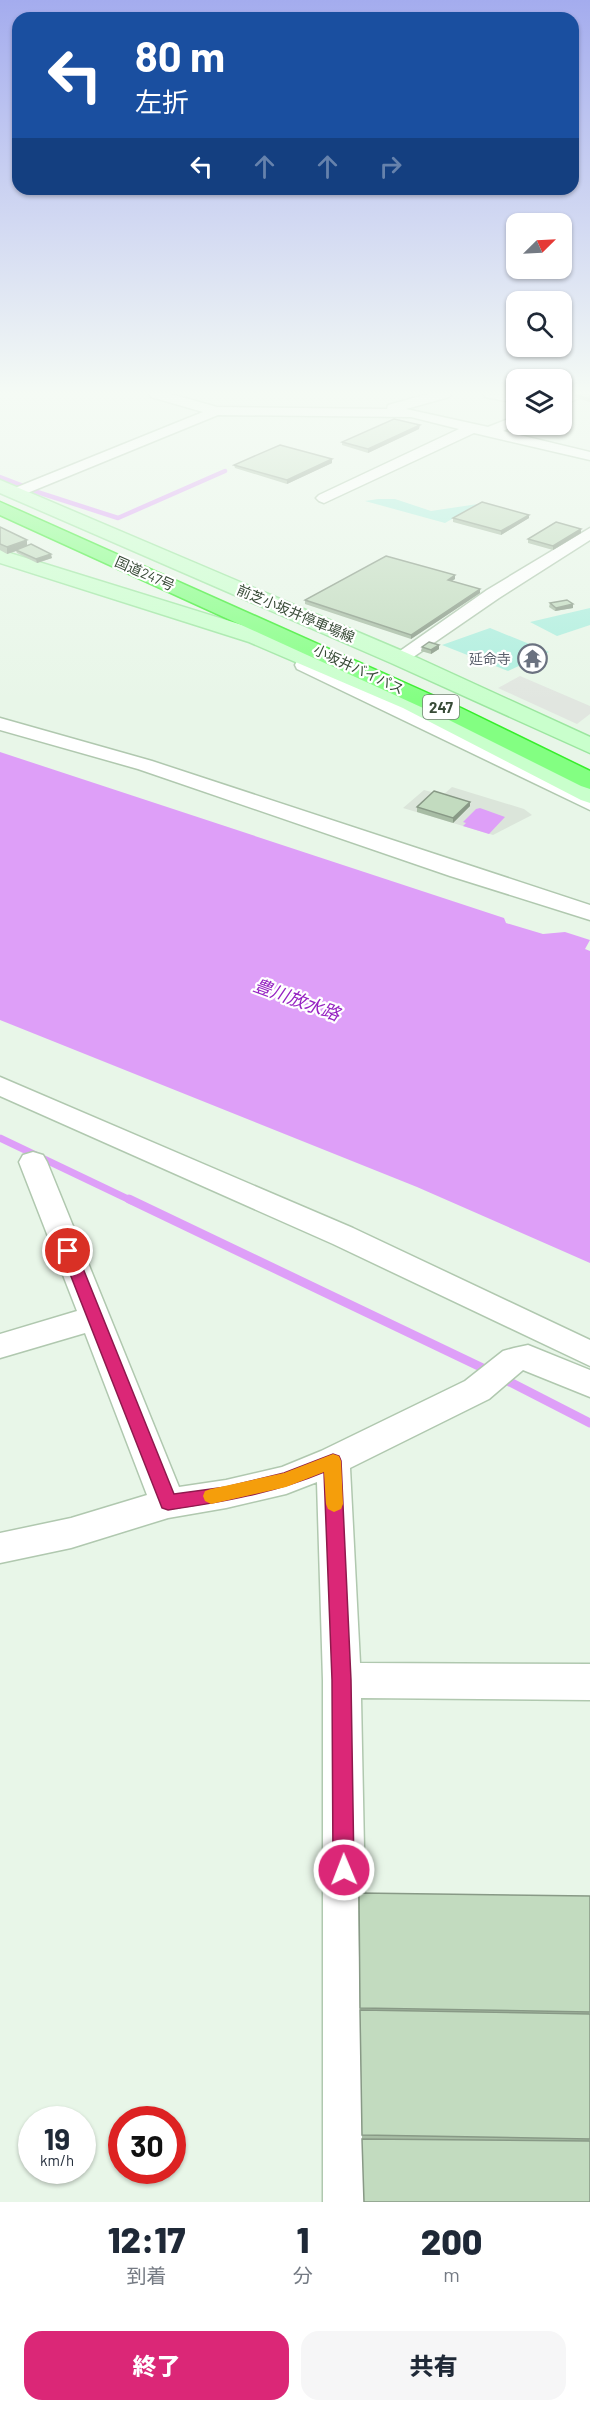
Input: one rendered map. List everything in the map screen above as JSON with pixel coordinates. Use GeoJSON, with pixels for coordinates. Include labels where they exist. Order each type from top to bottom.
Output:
{"type":"FeatureCollection","features":[{"type":"Feature","properties":{"kind":"highway","name":"国道247号"},"geometry":{"type":"LineString","coordinates":[[7,497],[290,637]]}},
{"type":"Feature","properties":{"kind":"highway","name":"小坂井バイパス"},"geometry":{"type":"LineString","coordinates":[[290,637],[453,713],[590,781]]}},
{"type":"Feature","properties":{"kind":"main road","name":"前芝小坂井停車場線"},"geometry":{"type":"LineString","coordinates":[[7,497],[399,658],[590,746]]}},
{"type":"Feature","properties":{"kind":"main road"},"geometry":{"type":"LineString","coordinates":[[0,556],[257,636],[411,703],[590,795]]}},
{"type":"Feature","properties":{"kind":"street"},"geometry":{"type":"LineString","coordinates":[[399,658],[493,594],[590,533]]}},
{"type":"Feature","properties":{"kind":"street"},"geometry":{"type":"LineString","coordinates":[[315,661],[304,665],[505,760],[590,804]]}},
{"type":"Feature","properties":{"kind":"street"},"geometry":{"type":"LineString","coordinates":[[0,724],[145,765],[458,871],[590,913]]}},
{"type":"Feature","properties":{"kind":"street"},"geometry":{"type":"LineString","coordinates":[[0,1086],[343,1236],[590,1354]]}},
{"type":"Feature","properties":{"kind":"street"},"geometry":{"type":"LineString","coordinates":[[33,1162],[168,1503]]}},
{"type":"Feature","properties":{"kind":"street"},"geometry":{"type":"LineString","coordinates":[[0,1346],[94,1318]]}},
{"type":"Feature","properties":{"kind":"street"},"geometry":{"type":"LineString","coordinates":[[0,1548],[71,1533],[168,1503],[226,1494],[286,1480],[333,1461],[477,1390],[514,1360],[528,1357],[590,1384]]}},
{"type":"Feature","properties":{"kind":"street"},"geometry":{"type":"LineString","coordinates":[[333,1461],[342,1680],[348,2202]]}},
{"type":"Feature","properties":{"kind":"street"},"geometry":{"type":"LineString","coordinates":[[342,1680],[590,1682]]}},
{"type":"Feature","properties":{"kind":"shaded area"},"geometry":{"type":"Polygon","coordinates":[[[395,499],[431,511],[478,504],[445,523],[365,501],[395,499]]]}},
{"type":"Feature","properties":{"kind":"shaded area"},"geometry":{"type":"Polygon","coordinates":[[[590,608],[590,625],[557,636],[530,622],[590,608]]]}},
{"type":"Feature","properties":{"kind":"shaded area"},"geometry":{"type":"Polygon","coordinates":[[[490,628],[549,652],[508,671],[442,645],[490,628]]]}},
{"type":"Feature","properties":{"kind":"shaded area"},"geometry":{"type":"Polygon","coordinates":[[[520,676],[590,706],[590,714],[577,724],[498,688],[520,676]]]}},
{"type":"Feature","properties":{"kind":"shaded area"},"geometry":{"type":"Polygon","coordinates":[[[452,787],[524,809],[532,815],[493,835],[403,808],[424,790],[443,795],[452,787]]]}},
{"type":"Feature","properties":{"kind":"water","name":"豊川放水路"},"geometry":{"type":"Polygon","coordinates":[[[0,752],[504,918],[506,923],[543,934],[565,932],[590,940],[585,949],[590,951],[590,1263],[417,1187],[0,1020],[0,752]]]}},
{"type":"Feature","properties":{"kind":"water"},"geometry":{"type":"Polygon","coordinates":[[[480,808],[505,817],[489,834],[463,826],[466,823],[463,822],[480,808]]]}},
{"type":"Feature","properties":{"kind":"building"},"geometry":{"type":"Polygon","coordinates":[[[482,502],[529,515],[501,531],[453,518],[482,502]]]}},
{"type":"Feature","properties":{"kind":"building"},"geometry":{"type":"Polygon","coordinates":[[[556,522],[581,529],[553,546],[528,539],[556,522]]]}},
{"type":"Feature","properties":{"kind":"building"},"geometry":{"type":"Polygon","coordinates":[[[0,527],[27,540],[7,547],[0,544],[0,527]]]}},
{"type":"Feature","properties":{"kind":"building"},"geometry":{"type":"Polygon","coordinates":[[[31,544],[51,554],[36,559],[16,550],[31,544]]]}},
{"type":"Feature","properties":{"kind":"building"},"geometry":{"type":"Polygon","coordinates":[[[386,556],[455,575],[448,580],[480,589],[411,635],[305,600],[386,556]]]}},
{"type":"Feature","properties":{"kind":"building"},"geometry":{"type":"Polygon","coordinates":[[[567,600],[573,604],[556,608],[550,603],[567,600]]]}},
{"type":"Feature","properties":{"kind":"building"},"geometry":{"type":"Polygon","coordinates":[[[429,642],[439,645],[431,650],[422,647],[429,642]]]}},
{"type":"Feature","properties":{"kind":"building"},"geometry":{"type":"Polygon","coordinates":[[[434,791],[470,802],[453,818],[417,807],[434,791]]]}},
{"type":"Feature","properties":{"kind":"building"},"geometry":{"type":"Polygon","coordinates":[[[359,1893],[590,1896],[590,2012],[360,2008],[359,1893]]]}},
{"type":"Feature","properties":{"kind":"building"},"geometry":{"type":"Polygon","coordinates":[[[360,2010],[590,2014],[590,2139],[362,2135],[360,2010]]]}},
{"type":"Feature","properties":{"kind":"building"},"geometry":{"type":"Polygon","coordinates":[[[362,2139],[590,2141],[590,2202],[364,2202],[362,2139]]]}},
{"type":"Feature","properties":{"kind":"waterway"},"geometry":{"type":"LineString","coordinates":[[52,497],[118,518],[166,497]]}},
{"type":"Feature","properties":{"kind":"waterway"},"geometry":{"type":"LineString","coordinates":[[0,1138],[132,1201]]}},
{"type":"Feature","properties":{"kind":"waterway"},"geometry":{"type":"LineString","coordinates":[[129,1199],[489,1371]]}},
{"type":"Feature","properties":{"kind":"waterway"},"geometry":{"type":"LineString","coordinates":[[502,1378],[590,1423]]}},
{"type":"Feature","properties":{"kind":"slow traffic"},"geometry":{"type":"LineString","coordinates":[[211,1496],[286,1480],[333,1461],[334,1504]]}},
{"type":"Feature","properties":{"kind":"place","name":"延命寺"},"geometry":{"type":"Point","coordinates":[532,658]}},
{"type":"Feature","properties":{"kind":"route"},"geometry":{"type":"LineString","coordinates":[[68,1251],[168,1503],[226,1494],[286,1480],[333,1461],[342,1680],[344,1870]]}}]}
